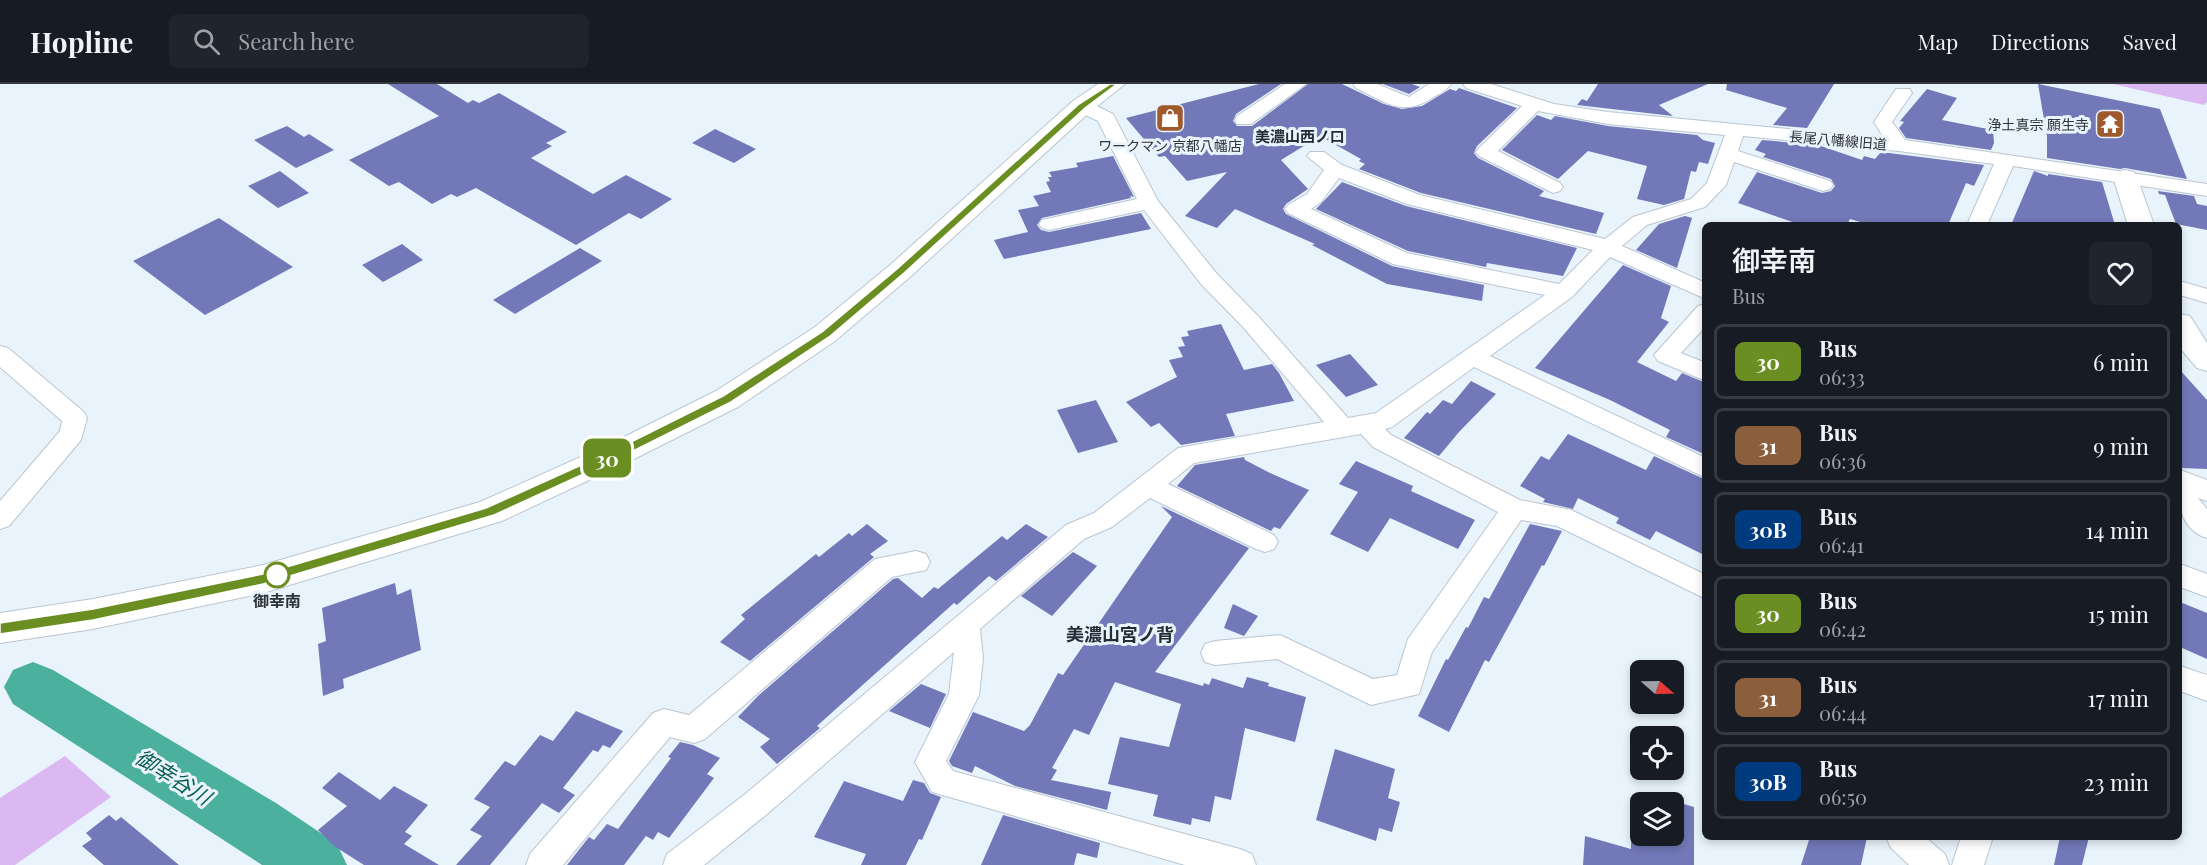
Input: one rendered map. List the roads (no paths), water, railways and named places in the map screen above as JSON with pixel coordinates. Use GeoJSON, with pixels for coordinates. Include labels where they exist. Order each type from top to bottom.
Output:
{"type":"FeatureCollection","features":[{"type":"Feature","properties":{"kind":"main road"},"geometry":{"type":"LineString","coordinates":[[0,628],[93,614],[263,579],[490,512],[623,451],[727,399],[825,334],[900,271],[1082,106],[1113,84]]}},
{"type":"Feature","properties":{"kind":"street"},"geometry":{"type":"LineString","coordinates":[[1244,120],[1297,84]]}},
{"type":"Feature","properties":{"kind":"street"},"geometry":{"type":"LineString","coordinates":[[1362,84],[1399,101],[1412,103],[1442,84]]}},
{"type":"Feature","properties":{"kind":"street","name":"長尾八幡線旧道"},"geometry":{"type":"LineString","coordinates":[[1472,84],[1534,104],[1608,118],[1899,145],[2207,190]]}},
{"type":"Feature","properties":{"kind":"street"},"geometry":{"type":"LineString","coordinates":[[1899,145],[1883,122],[1903,93]]}},
{"type":"Feature","properties":{"kind":"street"},"geometry":{"type":"LineString","coordinates":[[1534,104],[1486,152],[1554,187]]}},
{"type":"Feature","properties":{"kind":"street"},"geometry":{"type":"LineString","coordinates":[[1082,106],[1106,118],[1149,203],[1209,279],[1354,425],[1515,509],[1562,517],[1702,586]]}},
{"type":"Feature","properties":{"kind":"street"},"geometry":{"type":"LineString","coordinates":[[679,865],[755,805],[966,627],[999,594],[1075,532],[1103,520],[1187,455],[1383,421],[1564,292],[1607,248],[1640,221],[1698,203],[1716,185],[1736,130]]}},
{"type":"Feature","properties":{"kind":"street"},"geometry":{"type":"LineString","coordinates":[[1729,154],[1823,185]]}},
{"type":"Feature","properties":{"kind":"street"},"geometry":{"type":"LineString","coordinates":[[1317,156],[1335,169],[1414,200],[1583,238],[1702,290]]}},
{"type":"Feature","properties":{"kind":"street"},"geometry":{"type":"LineString","coordinates":[[1978,222],[2006,159]]}},
{"type":"Feature","properties":{"kind":"street"},"geometry":{"type":"LineString","coordinates":[[1335,169],[1314,198],[1295,209],[1401,260],[1564,292]]}},
{"type":"Feature","properties":{"kind":"street"},"geometry":{"type":"LineString","coordinates":[[2125,177],[2140,222]]}},
{"type":"Feature","properties":{"kind":"street"},"geometry":{"type":"LineString","coordinates":[[1048,224],[1149,203]]}},
{"type":"Feature","properties":{"kind":"street"},"geometry":{"type":"LineString","coordinates":[[2182,289],[2207,296]]}},
{"type":"Feature","properties":{"kind":"street"},"geometry":{"type":"LineString","coordinates":[[1702,315],[1666,355],[1702,371]]}},
{"type":"Feature","properties":{"kind":"street"},"geometry":{"type":"LineString","coordinates":[[2182,327],[2187,338],[2207,362]]}},
{"type":"Feature","properties":{"kind":"street"},"geometry":{"type":"LineString","coordinates":[[0,354],[75,418],[72,434],[12,490],[0,519]]}},
{"type":"Feature","properties":{"kind":"street"},"geometry":{"type":"LineString","coordinates":[[1473,357],[1702,467]]}},
{"type":"Feature","properties":{"kind":"street"},"geometry":{"type":"LineString","coordinates":[[2182,481],[2207,490]]}},
{"type":"Feature","properties":{"kind":"street"},"geometry":{"type":"LineString","coordinates":[[1149,486],[1265,542]]}},
{"type":"Feature","properties":{"kind":"street"},"geometry":{"type":"LineString","coordinates":[[2182,497],[2207,528]]}},
{"type":"Feature","properties":{"kind":"street"},"geometry":{"type":"LineString","coordinates":[[1215,653],[1280,647],[1371,692],[1409,685],[1418,648],[1515,509]]}},
{"type":"Feature","properties":{"kind":"street"},"geometry":{"type":"LineString","coordinates":[[542,865],[664,722],[694,730],[885,567],[916,562]]}},
{"type":"Feature","properties":{"kind":"street"},"geometry":{"type":"LineString","coordinates":[[2182,576],[2207,586]]}},
{"type":"Feature","properties":{"kind":"street"},"geometry":{"type":"LineString","coordinates":[[966,627],[969,658],[964,695],[930,762],[943,782],[1240,865]]}},
{"type":"Feature","properties":{"kind":"street"},"geometry":{"type":"LineString","coordinates":[[2182,679],[2207,688]]}},
{"type":"Feature","properties":{"kind":"street"},"geometry":{"type":"LineString","coordinates":[[1905,840],[1933,865]]}},
{"type":"Feature","properties":{"kind":"street"},"geometry":{"type":"LineString","coordinates":[[1968,865],[1976,840]]}},
{"type":"Feature","properties":{"kind":"waterway","name":"御幸谷川"},"geometry":{"type":"LineString","coordinates":[[33,687],[254,823],[315,865]]}},
{"type":"Feature","properties":{"kind":"place","name":"ワークマン 京都八幡店"},"geometry":{"type":"Point","coordinates":[1170,118]}},
{"type":"Feature","properties":{"kind":"place","name":"浄土真宗 願生寺"},"geometry":{"type":"Point","coordinates":[2110,124]}},
{"type":"Feature","properties":{"kind":"place","name":"御幸南"},"geometry":{"type":"Point","coordinates":[277,575]}},
{"type":"Feature","properties":{"kind":"district","name":"美濃山西ノ口"},"geometry":{"type":"Point","coordinates":[1300,136]}},
{"type":"Feature","properties":{"kind":"district","name":"美濃山宮ノ背"},"geometry":{"type":"Point","coordinates":[1120,634]}}]}
